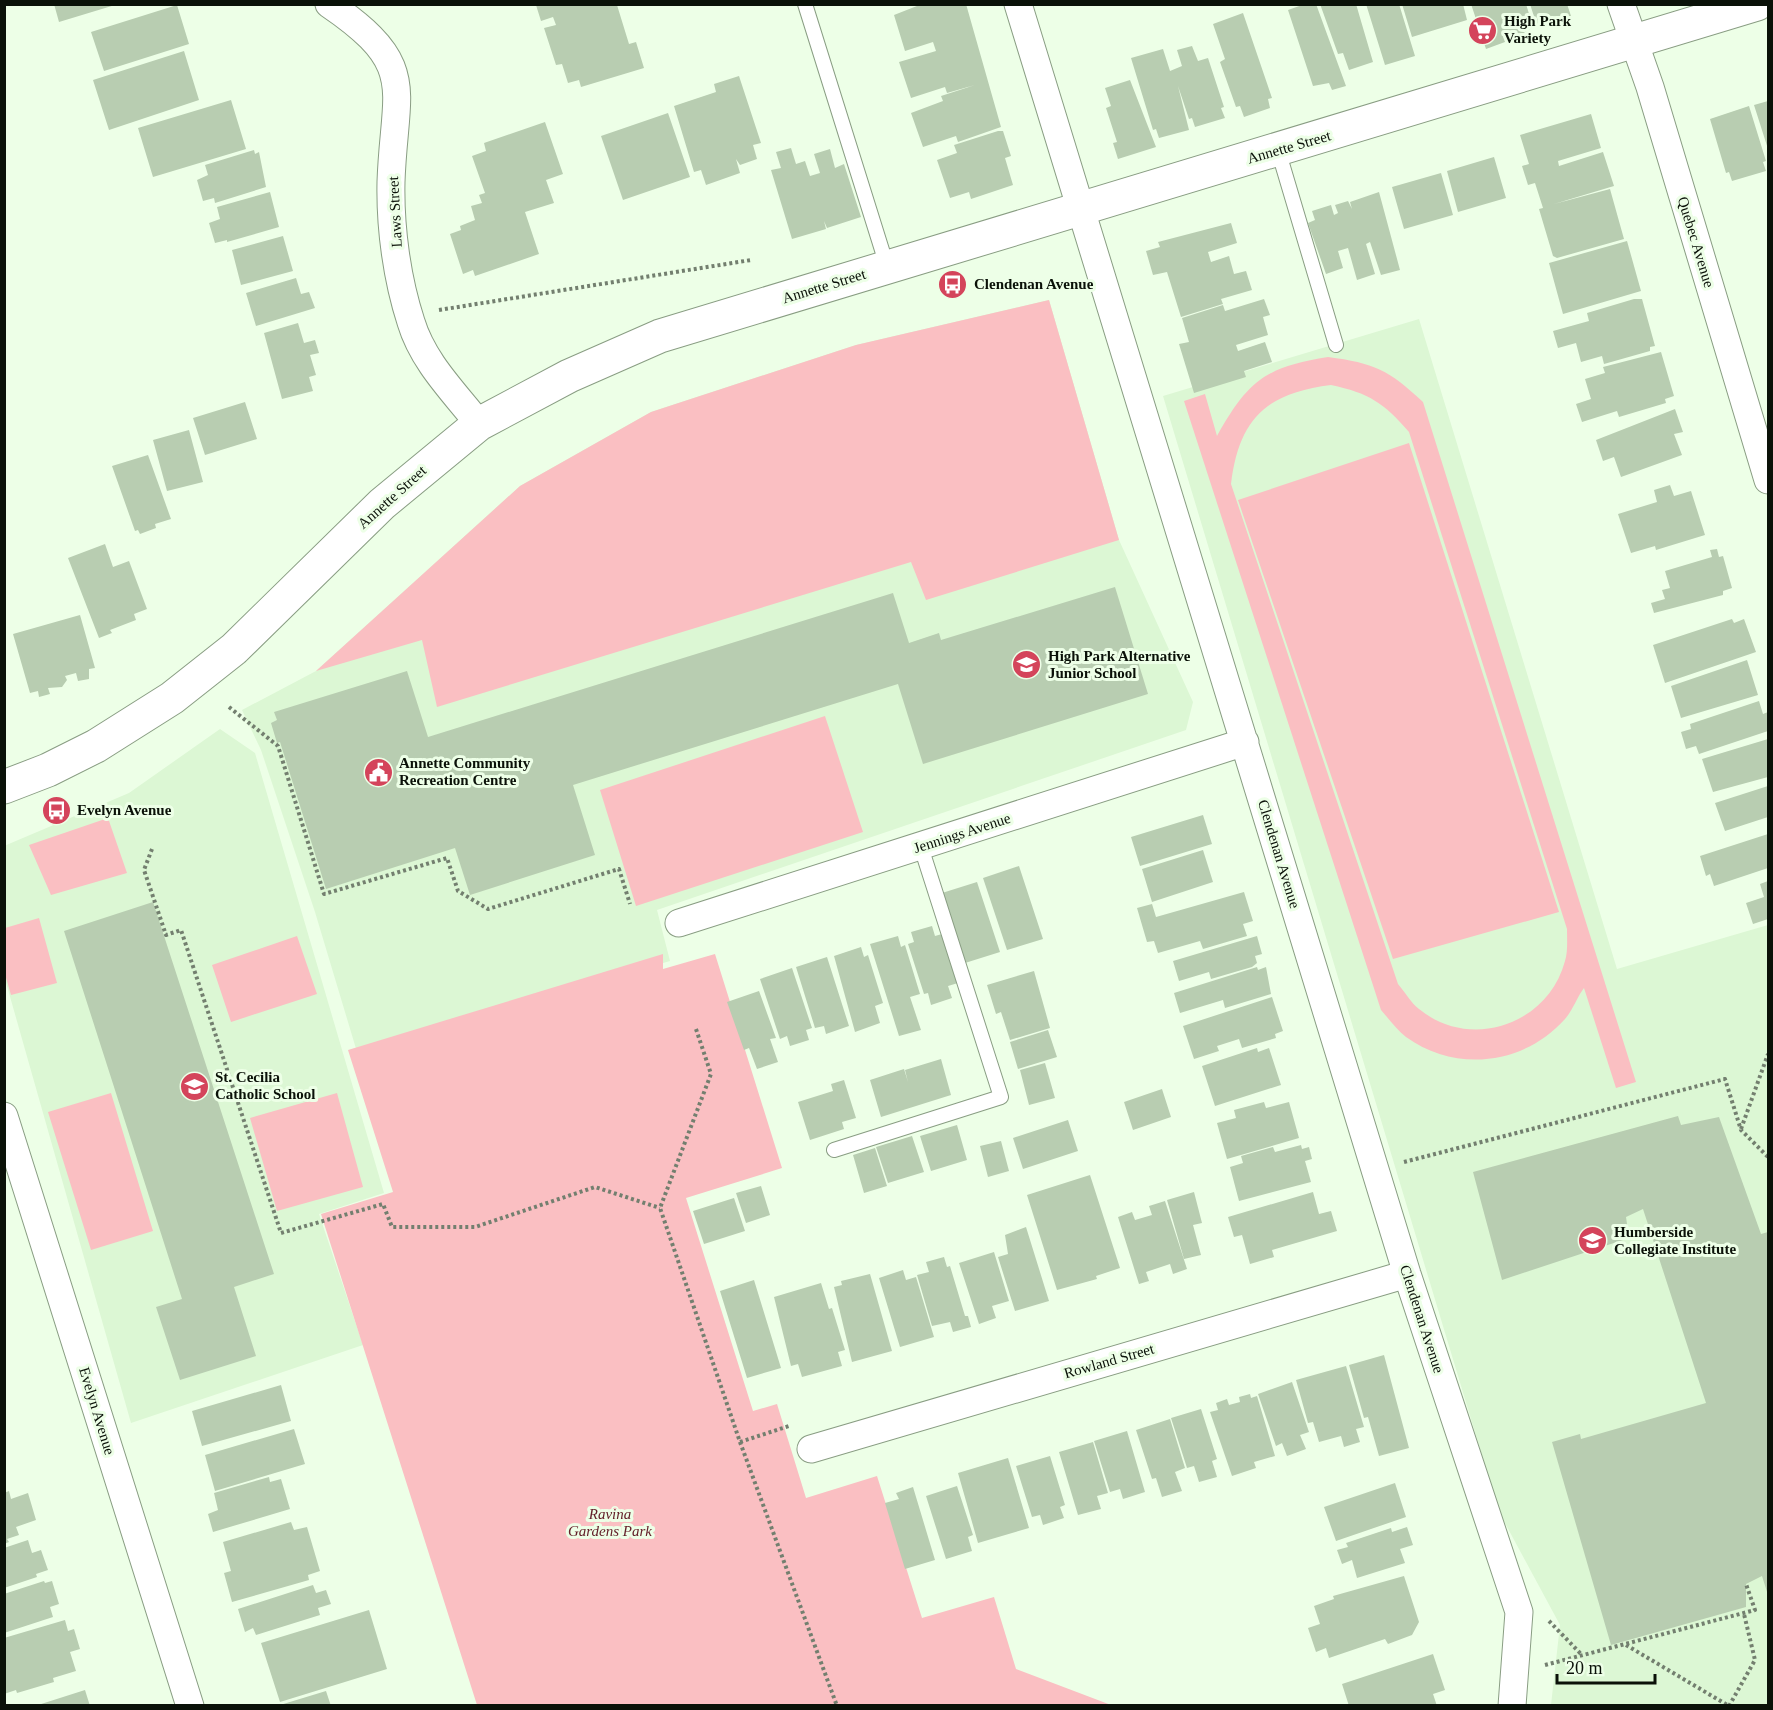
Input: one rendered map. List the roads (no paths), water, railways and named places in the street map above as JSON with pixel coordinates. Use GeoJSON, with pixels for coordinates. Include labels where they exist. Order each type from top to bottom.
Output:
{"type":"FeatureCollection","features":[{"type":"Feature","properties":{"kind":"street","name":"Laws Street"},"geometry":{"type":"LineString","coordinates":[[329,4],[372,37],[390,63],[397,86],[398,104],[391,206],[394,235],[411,323],[428,362],[479,424]]}},
{"type":"Feature","properties":{"kind":"street","name":"Clendenan Avenue"},"geometry":{"type":"LineString","coordinates":[[1018,4],[1407,1274],[1519,1611],[1512,1706]]}},
{"type":"Feature","properties":{"kind":"street","name":"Quebec Avenue"},"geometry":{"type":"LineString","coordinates":[[1621,4],[1768,480]]}},
{"type":"Feature","properties":{"kind":"street","name":"Annette Street"},"geometry":{"type":"LineString","coordinates":[[4,787],[48,770],[96,746],[172,698],[234,649],[382,504],[479,424],[569,376],[660,336],[1757,4]]}},
{"type":"Feature","properties":{"kind":"street","name":"Jennings Avenue"},"geometry":{"type":"LineString","coordinates":[[679,923],[1245,742]]}},
{"type":"Feature","properties":{"kind":"street","name":"Evelyn Avenue"},"geometry":{"type":"LineString","coordinates":[[4,1116],[190,1706]]}},
{"type":"Feature","properties":{"kind":"street","name":"Rowland Street"},"geometry":{"type":"LineString","coordinates":[[811,1449],[1407,1274]]}},
{"type":"Feature","properties":{"kind":"lane"},"geometry":{"type":"LineString","coordinates":[[805,4],[887,266]]}},
{"type":"Feature","properties":{"kind":"lane"},"geometry":{"type":"LineString","coordinates":[[1278,150],[1336,345]]}},
{"type":"Feature","properties":{"kind":"lane"},"geometry":{"type":"LineString","coordinates":[[834,1150],[1001,1097],[921,847]]}},
{"type":"Feature","properties":{"kind":"place","name":"High Park Variety"},"geometry":{"type":"Point","coordinates":[1483,30]}},
{"type":"Feature","properties":{"kind":"place","name":"Clendenan Avenue"},"geometry":{"type":"Point","coordinates":[953,284]}},
{"type":"Feature","properties":{"kind":"place","name":"High Park Alternative Junior School"},"geometry":{"type":"Point","coordinates":[1027,665]}},
{"type":"Feature","properties":{"kind":"place","name":"Annette Community Recreation Centre"},"geometry":{"type":"Point","coordinates":[378,772]}},
{"type":"Feature","properties":{"kind":"place","name":"Evelyn Avenue"},"geometry":{"type":"Point","coordinates":[56,810]}},
{"type":"Feature","properties":{"kind":"place","name":"St. Cecilia Catholic School"},"geometry":{"type":"Point","coordinates":[194,1086]}},
{"type":"Feature","properties":{"kind":"place","name":"Humberside Collegiate Institute"},"geometry":{"type":"Point","coordinates":[1593,1241]}},
{"type":"Feature","properties":{"kind":"park label","name":"Ravina Gardens Park"},"geometry":{"type":"Point","coordinates":[610,1522]}}]}
